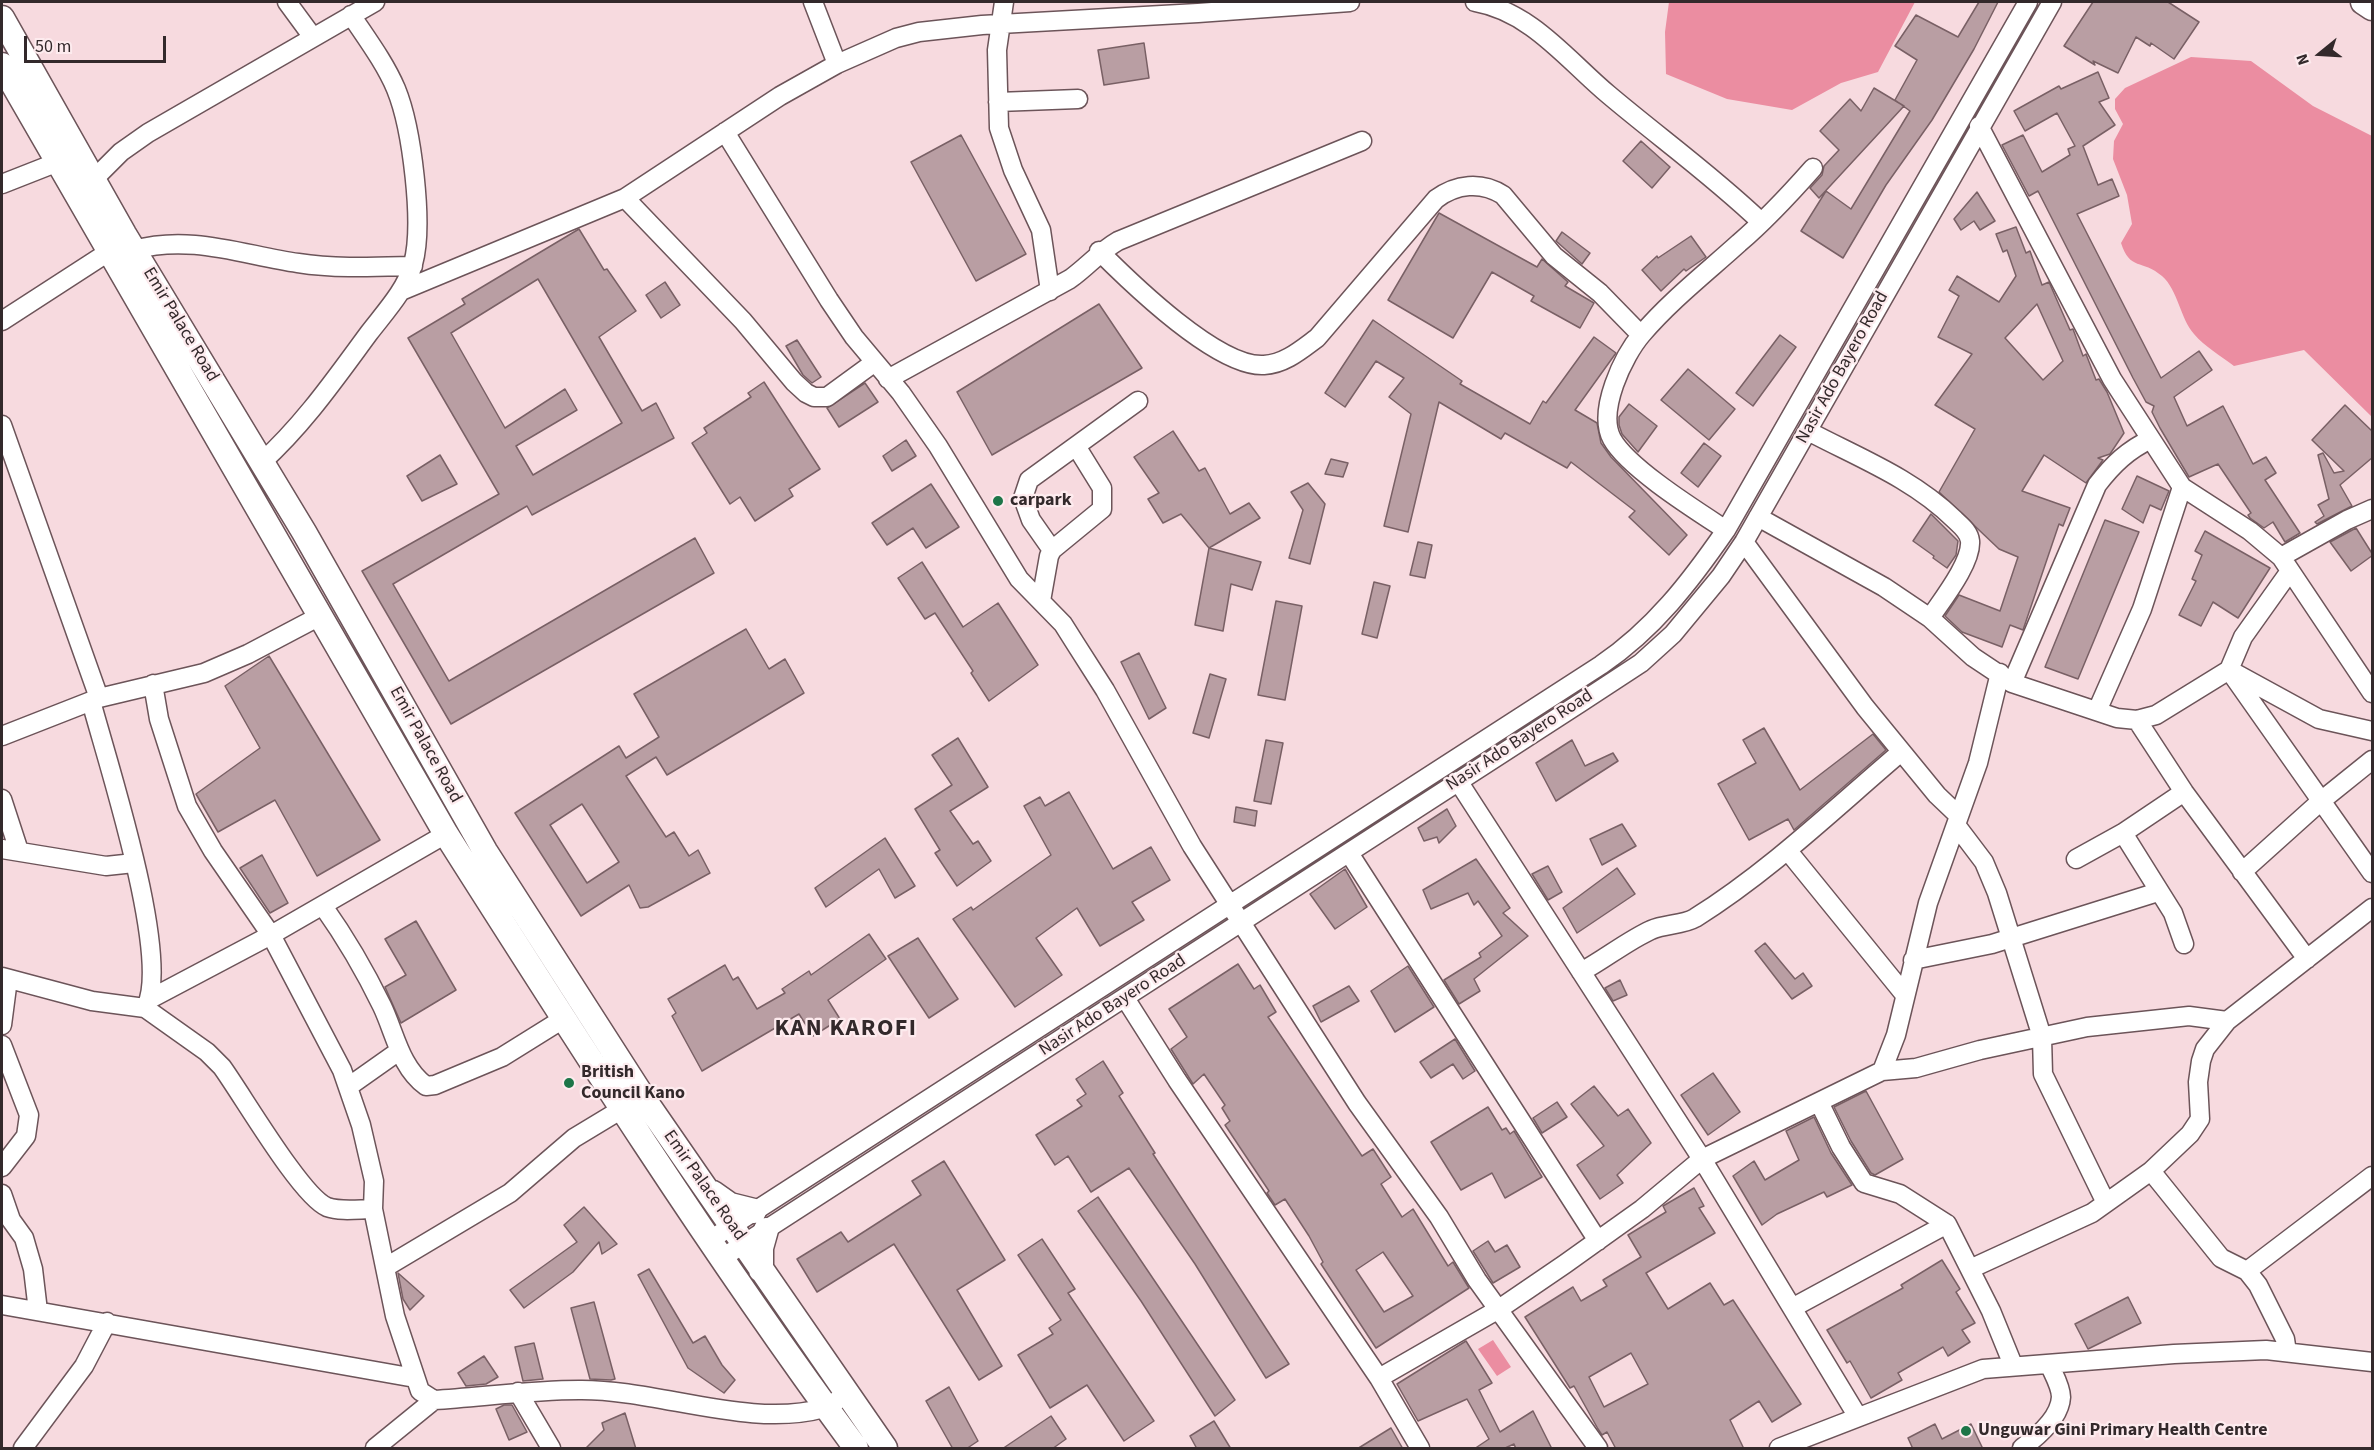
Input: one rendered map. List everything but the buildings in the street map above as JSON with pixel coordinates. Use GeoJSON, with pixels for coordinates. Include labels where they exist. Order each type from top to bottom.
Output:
{"type":"FeatureCollection","features":[{"type":"Feature","properties":{"kind":"main road"},"geometry":{"type":"LineString","coordinates":[[2364,2],[2373,8]]}},
{"type":"Feature","properties":{"kind":"main road","name":"Emir Palace Road"},"geometry":{"type":"LineString","coordinates":[[2,18],[135,250],[309,542],[485,851],[648,1106],[885,1449]]}},
{"type":"Feature","properties":{"kind":"main road","name":"Emir Palace Road"},"geometry":{"type":"LineString","coordinates":[[2,65],[446,834],[520,954],[716,1249],[856,1449]]}},
{"type":"Feature","properties":{"kind":"main road"},"geometry":{"type":"LineString","coordinates":[[520,954],[540,940]]}},
{"type":"Feature","properties":{"kind":"main road"},"geometry":{"type":"LineString","coordinates":[[706,1188],[760,1220],[761,1270]]}},
{"type":"Feature","properties":{"kind":"street"},"geometry":{"type":"LineString","coordinates":[[287,2],[312,36]]}},
{"type":"Feature","properties":{"kind":"street"},"geometry":{"type":"LineString","coordinates":[[94,179],[122,152],[148,133],[312,36],[375,2]]}},
{"type":"Feature","properties":{"kind":"street"},"geometry":{"type":"LineString","coordinates":[[813,2],[837,64]]}},
{"type":"Feature","properties":{"kind":"street"},"geometry":{"type":"LineString","coordinates":[[1004,2],[997,50],[999,128],[1003,145],[1041,230],[1050,291]]}},
{"type":"Feature","properties":{"kind":"street"},"geometry":{"type":"LineString","coordinates":[[401,291],[625,198],[724,132],[837,64],[896,38],[919,32],[982,25],[1001,26],[1072,18],[1198,13],[1350,2]]}},
{"type":"Feature","properties":{"kind":"street"},"geometry":{"type":"LineString","coordinates":[[1475,2],[1489,4],[1536,28],[1608,95],[1717,180],[1761,222]]}},
{"type":"Feature","properties":{"kind":"street"},"geometry":{"type":"LineString","coordinates":[[760,1220],[1230,904],[1626,647],[1682,592],[1726,530],[2028,2]]}},
{"type":"Feature","properties":{"kind":"street","name":"Nasir Ado Bayero Road"},"geometry":{"type":"LineString","coordinates":[[716,1249],[1125,998],[1641,663],[1673,634],[1721,576],[1758,517],[1979,126],[2052,2]]}},
{"type":"Feature","properties":{"kind":"street"},"geometry":{"type":"LineString","coordinates":[[261,463],[286,440],[313,409],[401,291],[413,266],[419,232],[404,114],[396,88],[351,15]]}},
{"type":"Feature","properties":{"kind":"street"},"geometry":{"type":"LineString","coordinates":[[998,102],[1078,99]]}},
{"type":"Feature","properties":{"kind":"street"},"geometry":{"type":"LineString","coordinates":[[1979,126],[2112,380],[2182,487],[2250,531],[2285,564],[2373,693]]}},
{"type":"Feature","properties":{"kind":"street"},"geometry":{"type":"LineString","coordinates":[[724,132],[829,300],[938,446],[1019,579],[1063,624],[1105,690],[1164,797],[1241,923],[1358,1103],[1598,1449]]}},
{"type":"Feature","properties":{"kind":"street"},"geometry":{"type":"LineString","coordinates":[[888,379],[1050,291],[1084,269],[1100,252],[1118,241],[1362,141]]}},
{"type":"Feature","properties":{"kind":"street"},"geometry":{"type":"LineString","coordinates":[[2,184],[58,162]]}},
{"type":"Feature","properties":{"kind":"street"},"geometry":{"type":"LineString","coordinates":[[1726,530],[1676,497],[1620,450],[1609,433],[1608,402],[1618,376],[1641,335],[1761,222],[1813,168]]}},
{"type":"Feature","properties":{"kind":"street"},"geometry":{"type":"LineString","coordinates":[[1100,252],[1128,281],[1191,333],[1244,363],[1264,365],[1294,355],[1317,338],[1436,199],[1448,190],[1464,186],[1480,186],[1493,189],[1503,195],[1554,256],[1600,293],[1641,335]]}},
{"type":"Feature","properties":{"kind":"street"},"geometry":{"type":"LineString","coordinates":[[625,198],[744,321],[794,382],[806,393],[820,398],[835,394],[875,362]]}},
{"type":"Feature","properties":{"kind":"street"},"geometry":{"type":"LineString","coordinates":[[135,250],[187,243],[300,263],[352,267],[413,266]]}},
{"type":"Feature","properties":{"kind":"street"},"geometry":{"type":"LineString","coordinates":[[2,321],[110,250]]}},
{"type":"Feature","properties":{"kind":"street"},"geometry":{"type":"LineString","coordinates":[[1052,550],[1031,520],[1023,498],[1029,480],[1138,401]]}},
{"type":"Feature","properties":{"kind":"street"},"geometry":{"type":"LineString","coordinates":[[2,425],[95,699],[134,863],[152,959],[148,1004]]}},
{"type":"Feature","properties":{"kind":"street"},"geometry":{"type":"LineString","coordinates":[[1808,431],[1916,486],[1935,500],[1968,534],[1970,547],[1965,559],[1930,618]]}},
{"type":"Feature","properties":{"kind":"street"},"geometry":{"type":"LineString","coordinates":[[1882,1071],[1896,1035],[1928,903],[2006,678],[2097,485],[2123,456],[2151,439]]}},
{"type":"Feature","properties":{"kind":"street"},"geometry":{"type":"LineString","coordinates":[[1041,601],[1048,556],[1052,550],[1102,509],[1102,489],[1076,446]]}},
{"type":"Feature","properties":{"kind":"street"},"geometry":{"type":"LineString","coordinates":[[2097,711],[2142,609],[2182,487]]}},
{"type":"Feature","properties":{"kind":"street"},"geometry":{"type":"LineString","coordinates":[[1758,517],[1834,557],[1930,618],[1973,657],[2006,678],[2117,718],[2137,720],[2156,715],[2229,670],[2243,638],[2285,564],[2373,509]]}},
{"type":"Feature","properties":{"kind":"street"},"geometry":{"type":"LineString","coordinates":[[1743,542],[1788,605],[1901,752],[1958,820],[1984,862],[2013,937],[2042,1037],[2041,1060],[2049,1090],[2106,1203]]}},
{"type":"Feature","properties":{"kind":"street"},"geometry":{"type":"LineString","coordinates":[[2,736],[95,699],[213,669],[248,654],[320,615]]}},
{"type":"Feature","properties":{"kind":"street"},"geometry":{"type":"LineString","coordinates":[[2229,670],[2319,719],[2373,730]]}},
{"type":"Feature","properties":{"kind":"street"},"geometry":{"type":"LineString","coordinates":[[2229,670],[2373,873]]}},
{"type":"Feature","properties":{"kind":"street"},"geometry":{"type":"LineString","coordinates":[[153,684],[159,719],[188,806],[213,851],[271,935],[323,1032],[348,1087],[362,1125],[374,1181],[373,1209],[395,1316],[420,1390],[434,1401]]}},
{"type":"Feature","properties":{"kind":"street"},"geometry":{"type":"LineString","coordinates":[[2137,720],[2184,792],[2307,959]]}},
{"type":"Feature","properties":{"kind":"street"},"geometry":{"type":"LineString","coordinates":[[1581,972],[1649,931],[1664,925],[1692,920],[1788,850],[1901,752]]}},
{"type":"Feature","properties":{"kind":"street"},"geometry":{"type":"LineString","coordinates":[[2242,872],[2321,801],[2373,760]]}},
{"type":"Feature","properties":{"kind":"street"},"geometry":{"type":"LineString","coordinates":[[1458,781],[1702,1159],[1858,1418]]}},
{"type":"Feature","properties":{"kind":"street"},"geometry":{"type":"LineString","coordinates":[[2076,859],[2123,833],[2184,792]]}},
{"type":"Feature","properties":{"kind":"street"},"geometry":{"type":"LineString","coordinates":[[2,799],[10,850],[106,866],[134,863]]}},
{"type":"Feature","properties":{"kind":"street"},"geometry":{"type":"LineString","coordinates":[[2123,833],[2173,913],[2184,944]]}},
{"type":"Feature","properties":{"kind":"street"},"geometry":{"type":"LineString","coordinates":[[2,1024],[5,978],[92,1001],[148,1004],[446,834]]}},
{"type":"Feature","properties":{"kind":"street"},"geometry":{"type":"LineString","coordinates":[[1788,850],[1905,995]]}},
{"type":"Feature","properties":{"kind":"street"},"geometry":{"type":"LineString","coordinates":[[1349,852],[1599,1241]]}},
{"type":"Feature","properties":{"kind":"street"},"geometry":{"type":"LineString","coordinates":[[1914,960],[1971,949],[2078,919],[2158,892]]}},
{"type":"Feature","properties":{"kind":"street"},"geometry":{"type":"LineString","coordinates":[[322,906],[372,986],[393,1031],[399,1051],[422,1083],[430,1087],[502,1057],[563,1019]]}},
{"type":"Feature","properties":{"kind":"street"},"geometry":{"type":"LineString","coordinates":[[1970,1269],[2092,1214],[2151,1171],[2190,1134],[2200,1119],[2198,1082],[2201,1061],[2205,1049],[2227,1021],[2373,908]]}},
{"type":"Feature","properties":{"kind":"street"},"geometry":{"type":"LineString","coordinates":[[1125,998],[1177,1080],[1379,1378],[1420,1449]]}},
{"type":"Feature","properties":{"kind":"street"},"geometry":{"type":"LineString","coordinates":[[148,1004],[222,1067],[300,1180],[317,1200],[337,1209],[373,1209]]}},
{"type":"Feature","properties":{"kind":"street"},"geometry":{"type":"LineString","coordinates":[[1379,1378],[1499,1309],[1599,1241],[1702,1159],[1882,1071],[1916,1068],[1980,1050],[2087,1027],[2189,1016],[2227,1021]]}},
{"type":"Feature","properties":{"kind":"street"},"geometry":{"type":"LineString","coordinates":[[2,1045],[29,1115],[26,1136],[2,1167]]}},
{"type":"Feature","properties":{"kind":"street"},"geometry":{"type":"LineString","coordinates":[[348,1087],[399,1051]]}},
{"type":"Feature","properties":{"kind":"street"},"geometry":{"type":"LineString","coordinates":[[1819,1101],[1841,1147],[1864,1183],[1900,1194],[1947,1224],[1991,1311],[2013,1365]]}},
{"type":"Feature","properties":{"kind":"street"},"geometry":{"type":"LineString","coordinates":[[386,1267],[510,1193],[574,1138],[622,1108]]}},
{"type":"Feature","properties":{"kind":"street"},"geometry":{"type":"LineString","coordinates":[[2151,1171],[2221,1258],[2247,1271],[2268,1300],[2285,1339],[2287,1352]]}},
{"type":"Feature","properties":{"kind":"street"},"geometry":{"type":"LineString","coordinates":[[2247,1271],[2373,1176]]}},
{"type":"Feature","properties":{"kind":"street"},"geometry":{"type":"LineString","coordinates":[[2,1194],[11,1220],[24,1238],[33,1269],[38,1311]]}},
{"type":"Feature","properties":{"kind":"street"},"geometry":{"type":"LineString","coordinates":[[1792,1308],[1947,1224]]}},
{"type":"Feature","properties":{"kind":"street"},"geometry":{"type":"LineString","coordinates":[[2,1305],[415,1378]]}},
{"type":"Feature","properties":{"kind":"street"},"geometry":{"type":"LineString","coordinates":[[23,1449],[84,1366],[107,1322]]}},
{"type":"Feature","properties":{"kind":"street"},"geometry":{"type":"LineString","coordinates":[[1788,1447],[1972,1373],[2013,1365],[2050,1366],[2174,1354],[2266,1350],[2373,1362]]}},
{"type":"Feature","properties":{"kind":"street"},"geometry":{"type":"LineString","coordinates":[[2022,1449],[2039,1436],[2057,1409],[2061,1397],[2050,1366]]}},
{"type":"Feature","properties":{"kind":"street"},"geometry":{"type":"LineString","coordinates":[[383,1446],[434,1401],[518,1392],[580,1389],[623,1392],[772,1415],[826,1408],[846,1393]]}},
{"type":"Feature","properties":{"kind":"street"},"geometry":{"type":"LineString","coordinates":[[518,1392],[551,1449]]}},
{"type":"Feature","properties":{"kind":"shaded area"},"geometry":{"type":"Polygon","coordinates":[[[1669,2],[1915,2],[1878,72],[1841,83],[1792,110],[1727,99],[1666,74],[1665,32],[1669,2]]]}},
{"type":"Feature","properties":{"kind":"shaded area"},"geometry":{"type":"Polygon","coordinates":[[[2191,57],[2251,61],[2313,106],[2372,136],[2372,417],[2304,350],[2234,366],[2194,334],[2185,320],[2172,289],[2162,276],[2128,258],[2121,243],[2132,224],[2127,195],[2113,159],[2114,141],[2123,124],[2115,109],[2115,99],[2125,88],[2191,57]]]}},
{"type":"Feature","properties":{"kind":"shaded area"},"geometry":{"type":"Polygon","coordinates":[[[1493,1340],[1511,1367],[1497,1376],[1478,1349],[1493,1340]]]}},
{"type":"Feature","properties":{"kind":"place","name":"carpark"},"geometry":{"type":"Point","coordinates":[998,501]}},
{"type":"Feature","properties":{"kind":"place","name":"British Council Kano"},"geometry":{"type":"Point","coordinates":[569,1083]}},
{"type":"Feature","properties":{"kind":"place","name":"Unguwar Gini Primary Health Centre"},"geometry":{"type":"Point","coordinates":[1966,1431]}},
{"type":"Feature","properties":{"kind":"district","name":"KAN KAROFI"},"geometry":{"type":"Point","coordinates":[846,1030]}}]}
